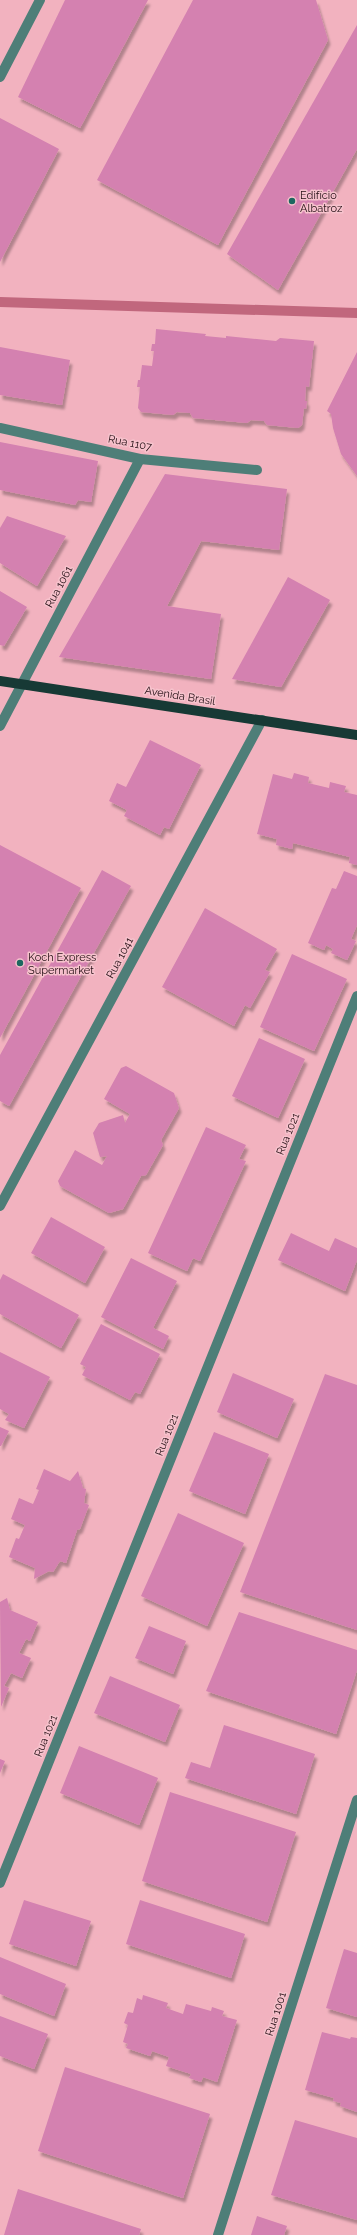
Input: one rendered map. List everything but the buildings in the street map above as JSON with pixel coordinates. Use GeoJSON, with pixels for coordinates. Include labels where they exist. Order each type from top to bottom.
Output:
{"type":"FeatureCollection","features":[{"type":"Feature","properties":{"kind":"main road","name":"Avenida Brasil"},"geometry":{"type":"LineString","coordinates":[[0,681],[357,735]]}},
{"type":"Feature","properties":{"kind":"street"},"geometry":{"type":"LineString","coordinates":[[0,77],[40,0]]}},
{"type":"Feature","properties":{"kind":"street","name":"Rua 1107"},"geometry":{"type":"LineString","coordinates":[[0,428],[140,459],[257,470]]}},
{"type":"Feature","properties":{"kind":"street","name":"Rua 1061"},"geometry":{"type":"LineString","coordinates":[[0,726],[140,459]]}},
{"type":"Feature","properties":{"kind":"street","name":"Rua 1041"},"geometry":{"type":"LineString","coordinates":[[0,1206],[262,720]]}},
{"type":"Feature","properties":{"kind":"street","name":"Rua 1021"},"geometry":{"type":"LineString","coordinates":[[0,1883],[357,996]]}},
{"type":"Feature","properties":{"kind":"street","name":"Rua 1001"},"geometry":{"type":"LineString","coordinates":[[218,2235],[357,1800]]}},
{"type":"Feature","properties":{"kind":"waterway"},"geometry":{"type":"LineString","coordinates":[[0,302],[357,313]]}},
{"type":"Feature","properties":{"kind":"place","name":"Edifício Albatroz"},"geometry":{"type":"Point","coordinates":[292,201]}},
{"type":"Feature","properties":{"kind":"place","name":"Koch Express Supermarket"},"geometry":{"type":"Point","coordinates":[20,963]}}]}
